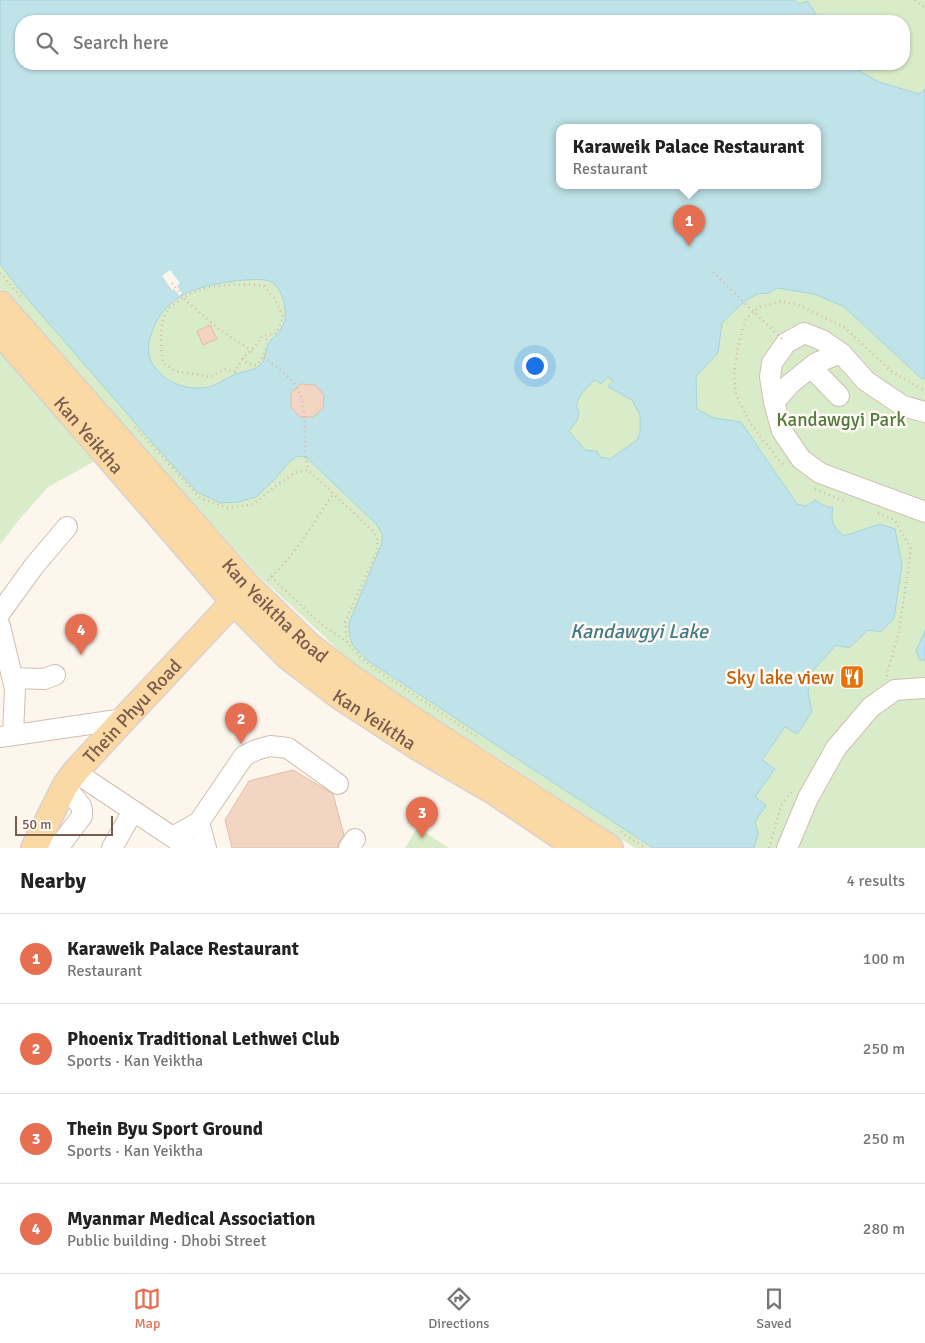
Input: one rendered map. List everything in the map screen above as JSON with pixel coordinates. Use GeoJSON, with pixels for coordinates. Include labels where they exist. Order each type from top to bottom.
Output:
{"type":"FeatureCollection","features":[{"type":"Feature","properties":{"kind":"main road","name":"Kan Yeiktha Road"},"geometry":{"type":"LineString","coordinates":[[0,304],[251,589],[309,645],[349,676],[409,717],[612,838]]}},
{"type":"Feature","properties":{"kind":"main road","name":"Kan Yeiktha"},"geometry":{"type":"LineString","coordinates":[[0,332],[251,589],[288,657],[339,696],[419,748],[496,793],[578,848]]}},
{"type":"Feature","properties":{"kind":"main road","name":"Thein Phyu Road"},"geometry":{"type":"LineString","coordinates":[[34,848],[70,779],[124,719],[251,589]]}},
{"type":"Feature","properties":{"kind":"street"},"geometry":{"type":"LineString","coordinates":[[925,412],[902,406],[866,381],[842,353],[822,340],[804,333],[786,344],[772,363],[770,377],[782,432],[801,460],[820,473],[925,512]]}},
{"type":"Feature","properties":{"kind":"street"},"geometry":{"type":"LineString","coordinates":[[774,402],[790,384],[811,367],[842,353]]}},
{"type":"Feature","properties":{"kind":"street"},"geometry":{"type":"LineString","coordinates":[[811,367],[839,396]]}},
{"type":"Feature","properties":{"kind":"street"},"geometry":{"type":"LineString","coordinates":[[0,613],[34,566],[67,527]]}},
{"type":"Feature","properties":{"kind":"street"},"geometry":{"type":"LineString","coordinates":[[0,626],[16,689],[6,736],[124,719]]}},
{"type":"Feature","properties":{"kind":"street"},"geometry":{"type":"LineString","coordinates":[[13,678],[44,679],[55,675]]}},
{"type":"Feature","properties":{"kind":"street"},"geometry":{"type":"LineString","coordinates":[[787,848],[808,798],[836,748],[871,707],[895,690],[925,688]]}},
{"type":"Feature","properties":{"kind":"street"},"geometry":{"type":"LineString","coordinates":[[70,779],[133,811],[181,843],[199,822],[244,756],[256,750],[270,746],[288,748],[338,784]]}},
{"type":"Feature","properties":{"kind":"street"},"geometry":{"type":"LineString","coordinates":[[38,848],[61,844],[82,816],[81,806],[70,779]]}},
{"type":"Feature","properties":{"kind":"street"},"geometry":{"type":"LineString","coordinates":[[112,848],[133,811]]}},
{"type":"Feature","properties":{"kind":"street"},"geometry":{"type":"LineString","coordinates":[[199,822],[206,848]]}},
{"type":"Feature","properties":{"kind":"path"},"geometry":{"type":"LineString","coordinates":[[915,0],[925,8]]}},
{"type":"Feature","properties":{"kind":"path"},"geometry":{"type":"LineString","coordinates":[[713,272],[784,341]]}},
{"type":"Feature","properties":{"kind":"path"},"geometry":{"type":"LineString","coordinates":[[0,273],[26,303]]}},
{"type":"Feature","properties":{"kind":"path"},"geometry":{"type":"LineString","coordinates":[[172,283],[182,298],[220,329],[252,351]]}},
{"type":"Feature","properties":{"kind":"path"},"geometry":{"type":"LineString","coordinates":[[246,284],[264,286],[274,298],[283,316],[277,334],[267,336],[260,337],[252,351],[243,358],[235,372],[224,369],[211,377],[175,371],[163,362],[160,341],[162,326],[169,308],[190,293],[208,287],[246,284]]}},
{"type":"Feature","properties":{"kind":"path"},"geometry":{"type":"LineString","coordinates":[[784,464],[752,426],[736,395],[734,373],[739,342],[746,319],[758,308],[781,301],[798,305],[844,327],[891,371],[925,391]]}},
{"type":"Feature","properties":{"kind":"path"},"geometry":{"type":"LineString","coordinates":[[243,358],[251,366],[262,360],[267,336]]}},
{"type":"Feature","properties":{"kind":"path"},"geometry":{"type":"LineString","coordinates":[[264,357],[287,376],[297,388],[302,399],[308,470],[373,531],[378,540],[376,551],[345,622],[347,642]]}},
{"type":"Feature","properties":{"kind":"path"},"geometry":{"type":"LineString","coordinates":[[130,421],[200,498],[228,508],[254,504],[296,472],[308,470]]}},
{"type":"Feature","properties":{"kind":"path"},"geometry":{"type":"LineString","coordinates":[[810,486],[817,491],[844,501]]}},
{"type":"Feature","properties":{"kind":"path"},"geometry":{"type":"LineString","coordinates":[[333,494],[291,556],[251,589],[321,624],[347,642],[360,657],[377,670],[485,742]]}},
{"type":"Feature","properties":{"kind":"path"},"geometry":{"type":"LineString","coordinates":[[870,510],[895,520],[911,549],[899,632],[884,682]]}},
{"type":"Feature","properties":{"kind":"path"},"geometry":{"type":"LineString","coordinates":[[769,848],[781,806],[793,790]]}},
{"type":"Feature","properties":{"kind":"path"},"geometry":{"type":"LineString","coordinates":[[612,838],[645,848]]}},
{"type":"Feature","properties":{"kind":"green space"},"geometry":{"type":"Polygon","coordinates":[[[794,0],[925,0],[925,89],[919,94],[879,82],[857,70],[910,70],[910,15],[816,15],[808,1],[799,4],[794,0]]]}},
{"type":"Feature","properties":{"kind":"green space"},"geometry":{"type":"Polygon","coordinates":[[[0,264],[19,289],[256,497],[290,461],[302,456],[308,459],[377,525],[382,534],[382,543],[349,623],[367,660],[653,848],[635,848],[360,670],[259,576],[8,298],[0,288],[0,264]]]}},
{"type":"Feature","properties":{"kind":"green space"},"geometry":{"type":"Polygon","coordinates":[[[245,280],[271,282],[279,289],[284,301],[284,323],[277,335],[268,344],[264,359],[260,365],[255,369],[236,374],[205,388],[190,388],[168,380],[151,362],[149,349],[151,335],[157,320],[166,308],[188,292],[215,284],[245,280]]]}},
{"type":"Feature","properties":{"kind":"green space","name":"Kandawgyi Park"},"geometry":{"type":"Polygon","coordinates":[[[777,288],[814,294],[843,306],[921,378],[925,379],[925,848],[754,848],[758,834],[755,822],[755,797],[762,761],[808,693],[811,673],[836,645],[849,648],[868,630],[880,524],[844,536],[834,526],[827,507],[815,500],[806,506],[797,504],[741,422],[714,418],[697,409],[696,376],[718,353],[722,323],[745,301],[757,294],[769,293],[777,288]]]}},
{"type":"Feature","properties":{"kind":"green space"},"geometry":{"type":"Polygon","coordinates":[[[0,345],[97,460],[48,487],[17,522],[0,545],[0,345]]]}},
{"type":"Feature","properties":{"kind":"green space"},"geometry":{"type":"Polygon","coordinates":[[[608,377],[613,381],[609,387],[632,400],[640,415],[640,433],[637,440],[610,459],[600,457],[597,451],[585,450],[569,431],[577,421],[576,405],[581,394],[595,380],[608,377]]]}},
{"type":"Feature","properties":{"kind":"green space"},"geometry":{"type":"Polygon","coordinates":[[[418,828],[449,848],[405,848],[418,828]]]}},
{"type":"Feature","properties":{"kind":"water","name":"Kandawgyi Lake"},"geometry":{"type":"Polygon","coordinates":[[[0,0],[794,0],[799,4],[808,1],[816,15],[15,15],[15,70],[857,70],[879,82],[919,94],[925,89],[925,379],[921,378],[843,306],[814,294],[777,288],[769,293],[757,294],[745,301],[722,323],[718,353],[696,376],[697,409],[714,418],[741,422],[797,504],[806,506],[815,500],[827,507],[833,507],[833,524],[844,536],[880,524],[895,529],[902,565],[894,618],[881,632],[868,630],[849,648],[836,645],[811,673],[808,693],[812,712],[797,734],[785,727],[762,760],[775,769],[755,797],[766,805],[755,822],[758,834],[754,848],[653,848],[367,660],[358,651],[351,640],[349,623],[382,543],[382,534],[377,525],[308,459],[302,456],[290,461],[256,497],[238,502],[221,503],[197,492],[19,289],[0,264],[0,0]],[[245,280],[215,284],[188,292],[166,308],[157,320],[151,335],[149,353],[151,362],[168,380],[190,388],[205,388],[236,374],[255,369],[260,365],[268,344],[276,336],[284,323],[284,301],[279,289],[271,282],[245,280]],[[608,377],[601,384],[595,380],[581,394],[576,405],[579,412],[577,421],[569,431],[585,450],[597,451],[600,457],[610,459],[637,440],[640,433],[640,415],[632,400],[608,387],[613,381],[608,377]]]}},
{"type":"Feature","properties":{"kind":"water"},"geometry":{"type":"Polygon","coordinates":[[[925,630],[925,661],[919,659],[916,651],[925,630]]]}},
{"type":"Feature","properties":{"kind":"pier"},"geometry":{"type":"Polygon","coordinates":[[[170,270],[180,283],[177,286],[182,294],[180,296],[174,289],[172,290],[162,276],[170,270]]]}},
{"type":"Feature","properties":{"kind":"building"},"geometry":{"type":"Polygon","coordinates":[[[210,325],[217,339],[203,345],[197,331],[210,325]]]}},
{"type":"Feature","properties":{"kind":"building"},"geometry":{"type":"Polygon","coordinates":[[[301,384],[315,385],[324,395],[323,408],[313,417],[300,417],[291,407],[291,393],[301,384]]]}},
{"type":"Feature","properties":{"kind":"building"},"geometry":{"type":"Polygon","coordinates":[[[293,770],[333,794],[344,835],[337,848],[232,848],[225,820],[249,781],[293,770]]]}},
{"type":"Feature","properties":{"kind":"place","name":"Karaweik Palace Restaurant"},"geometry":{"type":"Point","coordinates":[689,246]}},
{"type":"Feature","properties":{"kind":"place","name":"Myanmar Medical Association"},"geometry":{"type":"Point","coordinates":[81,655]}},
{"type":"Feature","properties":{"kind":"place","name":"Sky lake view"},"geometry":{"type":"Point","coordinates":[852,677]}},
{"type":"Feature","properties":{"kind":"place","name":"Phoenix Traditional Lethwei Club"},"geometry":{"type":"Point","coordinates":[241,744]}},
{"type":"Feature","properties":{"kind":"place","name":"Thein Byu Sport Ground"},"geometry":{"type":"Point","coordinates":[422,838]}}]}
